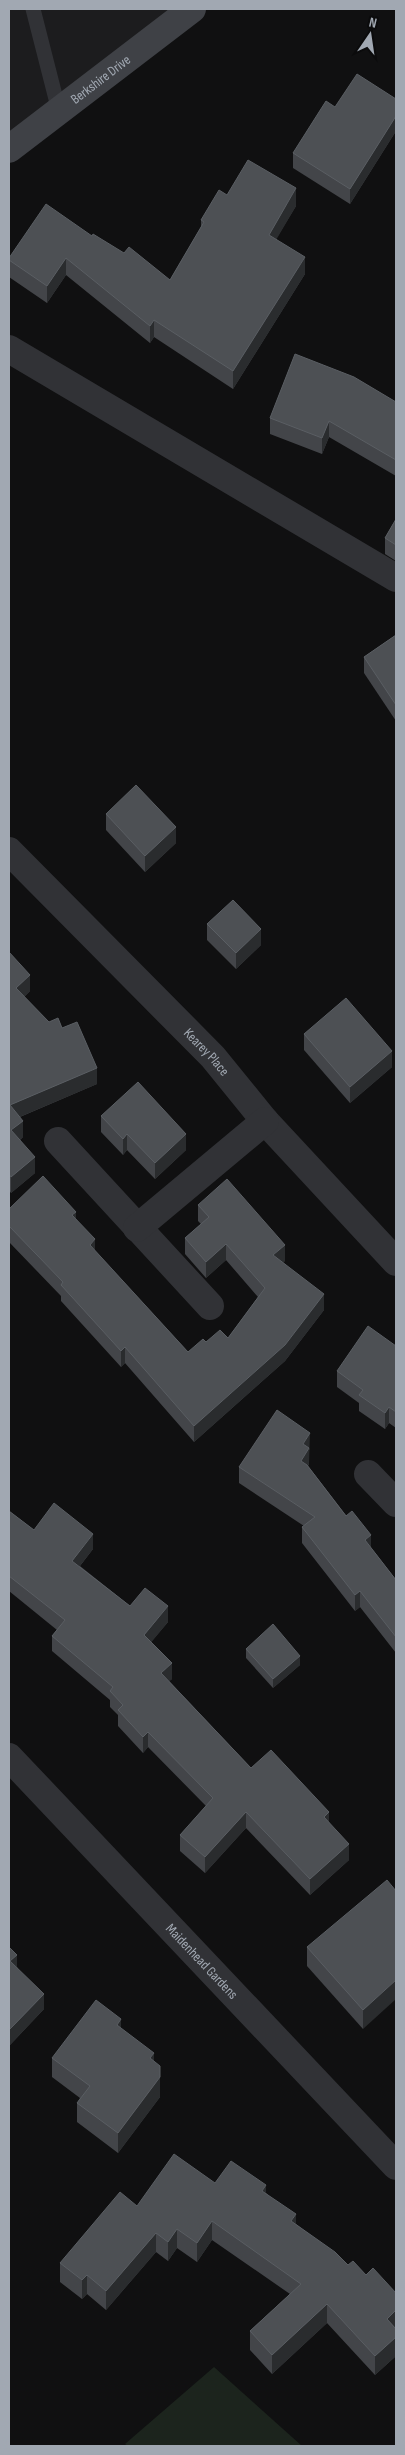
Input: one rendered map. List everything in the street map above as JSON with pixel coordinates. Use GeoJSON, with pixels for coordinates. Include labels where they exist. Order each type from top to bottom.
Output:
{"type":"FeatureCollection","features":[{"type":"Feature","properties":{"kind":"street","name":"Berkshire Drive"},"geometry":{"type":"LineString","coordinates":[[9,149],[192,9]]}},
{"type":"Feature","properties":{"kind":"street"},"geometry":{"type":"LineString","coordinates":[[9,349],[396,578]]}},
{"type":"Feature","properties":{"kind":"street","name":"Kearey Place"},"geometry":{"type":"LineString","coordinates":[[14,867],[213,1057],[265,1121],[396,1262]]}},
{"type":"Feature","properties":{"kind":"street"},"geometry":{"type":"LineString","coordinates":[[137,1228],[265,1121]]}},
{"type":"Feature","properties":{"kind":"street"},"geometry":{"type":"LineString","coordinates":[[58,1141],[210,1306]]}},
{"type":"Feature","properties":{"kind":"street"},"geometry":{"type":"LineString","coordinates":[[368,1474],[396,1503]]}},
{"type":"Feature","properties":{"kind":"street","name":"Maidenhead Gardens"},"geometry":{"type":"LineString","coordinates":[[9,1757],[396,2166]]}},
{"type":"Feature","properties":{"kind":"lane"},"geometry":{"type":"LineString","coordinates":[[33,9],[59,111]]}},
{"type":"Feature","properties":{"kind":"shaded area"},"geometry":{"type":"Polygon","coordinates":[[[9,9],[191,9],[9,147],[9,9]]]}},
{"type":"Feature","properties":{"kind":"shaded area"},"geometry":{"type":"Polygon","coordinates":[[[214,2367],[302,2446],[128,2446],[125,2444],[214,2367]]]}},
{"type":"Feature","properties":{"kind":"building"},"geometry":{"type":"Polygon","coordinates":[[[357,74],[396,99],[396,116],[350,189],[293,153],[326,101],[335,107],[357,74]]]}},
{"type":"Feature","properties":{"kind":"building"},"geometry":{"type":"Polygon","coordinates":[[[248,160],[296,188],[269,235],[305,257],[233,371],[154,320],[150,326],[66,258],[47,286],[9,260],[46,204],[92,236],[93,234],[124,253],[129,247],[170,280],[204,222],[201,220],[219,190],[227,195],[248,160]]]}},
{"type":"Feature","properties":{"kind":"building"},"geometry":{"type":"Polygon","coordinates":[[[295,354],[354,377],[396,402],[396,460],[329,421],[322,438],[270,418],[295,354]]]}},
{"type":"Feature","properties":{"kind":"building"},"geometry":{"type":"Polygon","coordinates":[[[396,519],[396,545],[385,538],[396,519]]]}},
{"type":"Feature","properties":{"kind":"building"},"geometry":{"type":"Polygon","coordinates":[[[396,635],[396,705],[364,657],[396,635]]]}},
{"type":"Feature","properties":{"kind":"building"},"geometry":{"type":"Polygon","coordinates":[[[136,785],[176,827],[145,856],[106,814],[136,785]]]}},
{"type":"Feature","properties":{"kind":"building"},"geometry":{"type":"Polygon","coordinates":[[[233,900],[261,929],[236,953],[207,924],[233,900]]]}},
{"type":"Feature","properties":{"kind":"building"},"geometry":{"type":"Polygon","coordinates":[[[9,952],[30,975],[16,988],[49,1022],[58,1018],[62,1028],[77,1022],[97,1068],[10,1105],[23,1121],[11,1130],[35,1157],[11,1177],[9,1174],[9,952]]]}},
{"type":"Feature","properties":{"kind":"building"},"geometry":{"type":"Polygon","coordinates":[[[346,998],[392,1051],[350,1087],[304,1034],[346,998]]]}},
{"type":"Feature","properties":{"kind":"building"},"geometry":{"type":"Polygon","coordinates":[[[138,1082],[186,1134],[155,1163],[127,1134],[123,1139],[101,1116],[138,1082]]]}},
{"type":"Feature","properties":{"kind":"building"},"geometry":{"type":"Polygon","coordinates":[[[43,1176],[76,1212],[72,1215],[95,1239],[90,1245],[188,1352],[203,1339],[206,1342],[220,1330],[228,1338],[265,1288],[226,1244],[206,1262],[185,1238],[209,1217],[198,1205],[227,1179],[285,1245],[273,1255],[324,1294],[285,1345],[194,1426],[125,1347],[121,1351],[61,1285],[63,1282],[9,1226],[9,1209],[43,1176]]]}},
{"type":"Feature","properties":{"kind":"building"},"geometry":{"type":"Polygon","coordinates":[[[368,1326],[396,1346],[396,1412],[389,1407],[385,1413],[359,1395],[363,1390],[337,1371],[368,1326]]]}},
{"type":"Feature","properties":{"kind":"building"},"geometry":{"type":"Polygon","coordinates":[[[277,1410],[310,1433],[303,1444],[309,1448],[301,1461],[307,1465],[346,1516],[352,1511],[371,1535],[365,1540],[396,1580],[396,1637],[360,1591],[355,1595],[302,1527],[315,1517],[239,1467],[277,1410]]]}},
{"type":"Feature","properties":{"kind":"building"},"geometry":{"type":"Polygon","coordinates":[[[54,1503],[93,1534],[72,1561],[130,1606],[145,1588],[168,1606],[144,1635],[172,1663],[161,1673],[251,1768],[271,1750],[329,1812],[324,1817],[349,1844],[310,1879],[246,1812],[205,1857],[180,1835],[213,1798],[148,1732],[143,1737],[118,1710],[123,1705],[110,1691],[113,1687],[52,1636],[65,1620],[9,1576],[9,1511],[34,1530],[54,1503]]]}},
{"type":"Feature","properties":{"kind":"building"},"geometry":{"type":"Polygon","coordinates":[[[273,1624],[300,1656],[273,1679],[246,1649],[273,1624]]]}},
{"type":"Feature","properties":{"kind":"building"},"geometry":{"type":"Polygon","coordinates":[[[387,1880],[396,1891],[396,1980],[363,2010],[307,1947],[387,1880]]]}},
{"type":"Feature","properties":{"kind":"building"},"geometry":{"type":"Polygon","coordinates":[[[9,1947],[17,1955],[10,1961],[44,1994],[10,2029],[9,2029],[9,1947]]]}},
{"type":"Feature","properties":{"kind":"building"},"geometry":{"type":"Polygon","coordinates":[[[96,2000],[121,2019],[117,2025],[154,2053],[150,2058],[160,2066],[160,2077],[118,2133],[77,2103],[90,2086],[52,2058],[96,2000]]]}},
{"type":"Feature","properties":{"kind":"building"},"geometry":{"type":"Polygon","coordinates":[[[174,2154],[215,2183],[231,2161],[266,2185],[262,2191],[296,2214],[291,2221],[335,2252],[348,2265],[353,2261],[366,2275],[373,2268],[396,2293],[396,2310],[387,2319],[396,2329],[396,2337],[375,2356],[327,2304],[272,2355],[250,2331],[301,2284],[212,2221],[197,2243],[177,2229],[168,2242],[156,2233],[106,2291],[87,2275],[82,2280],[60,2263],[120,2192],[137,2206],[174,2154]]]}}]}
